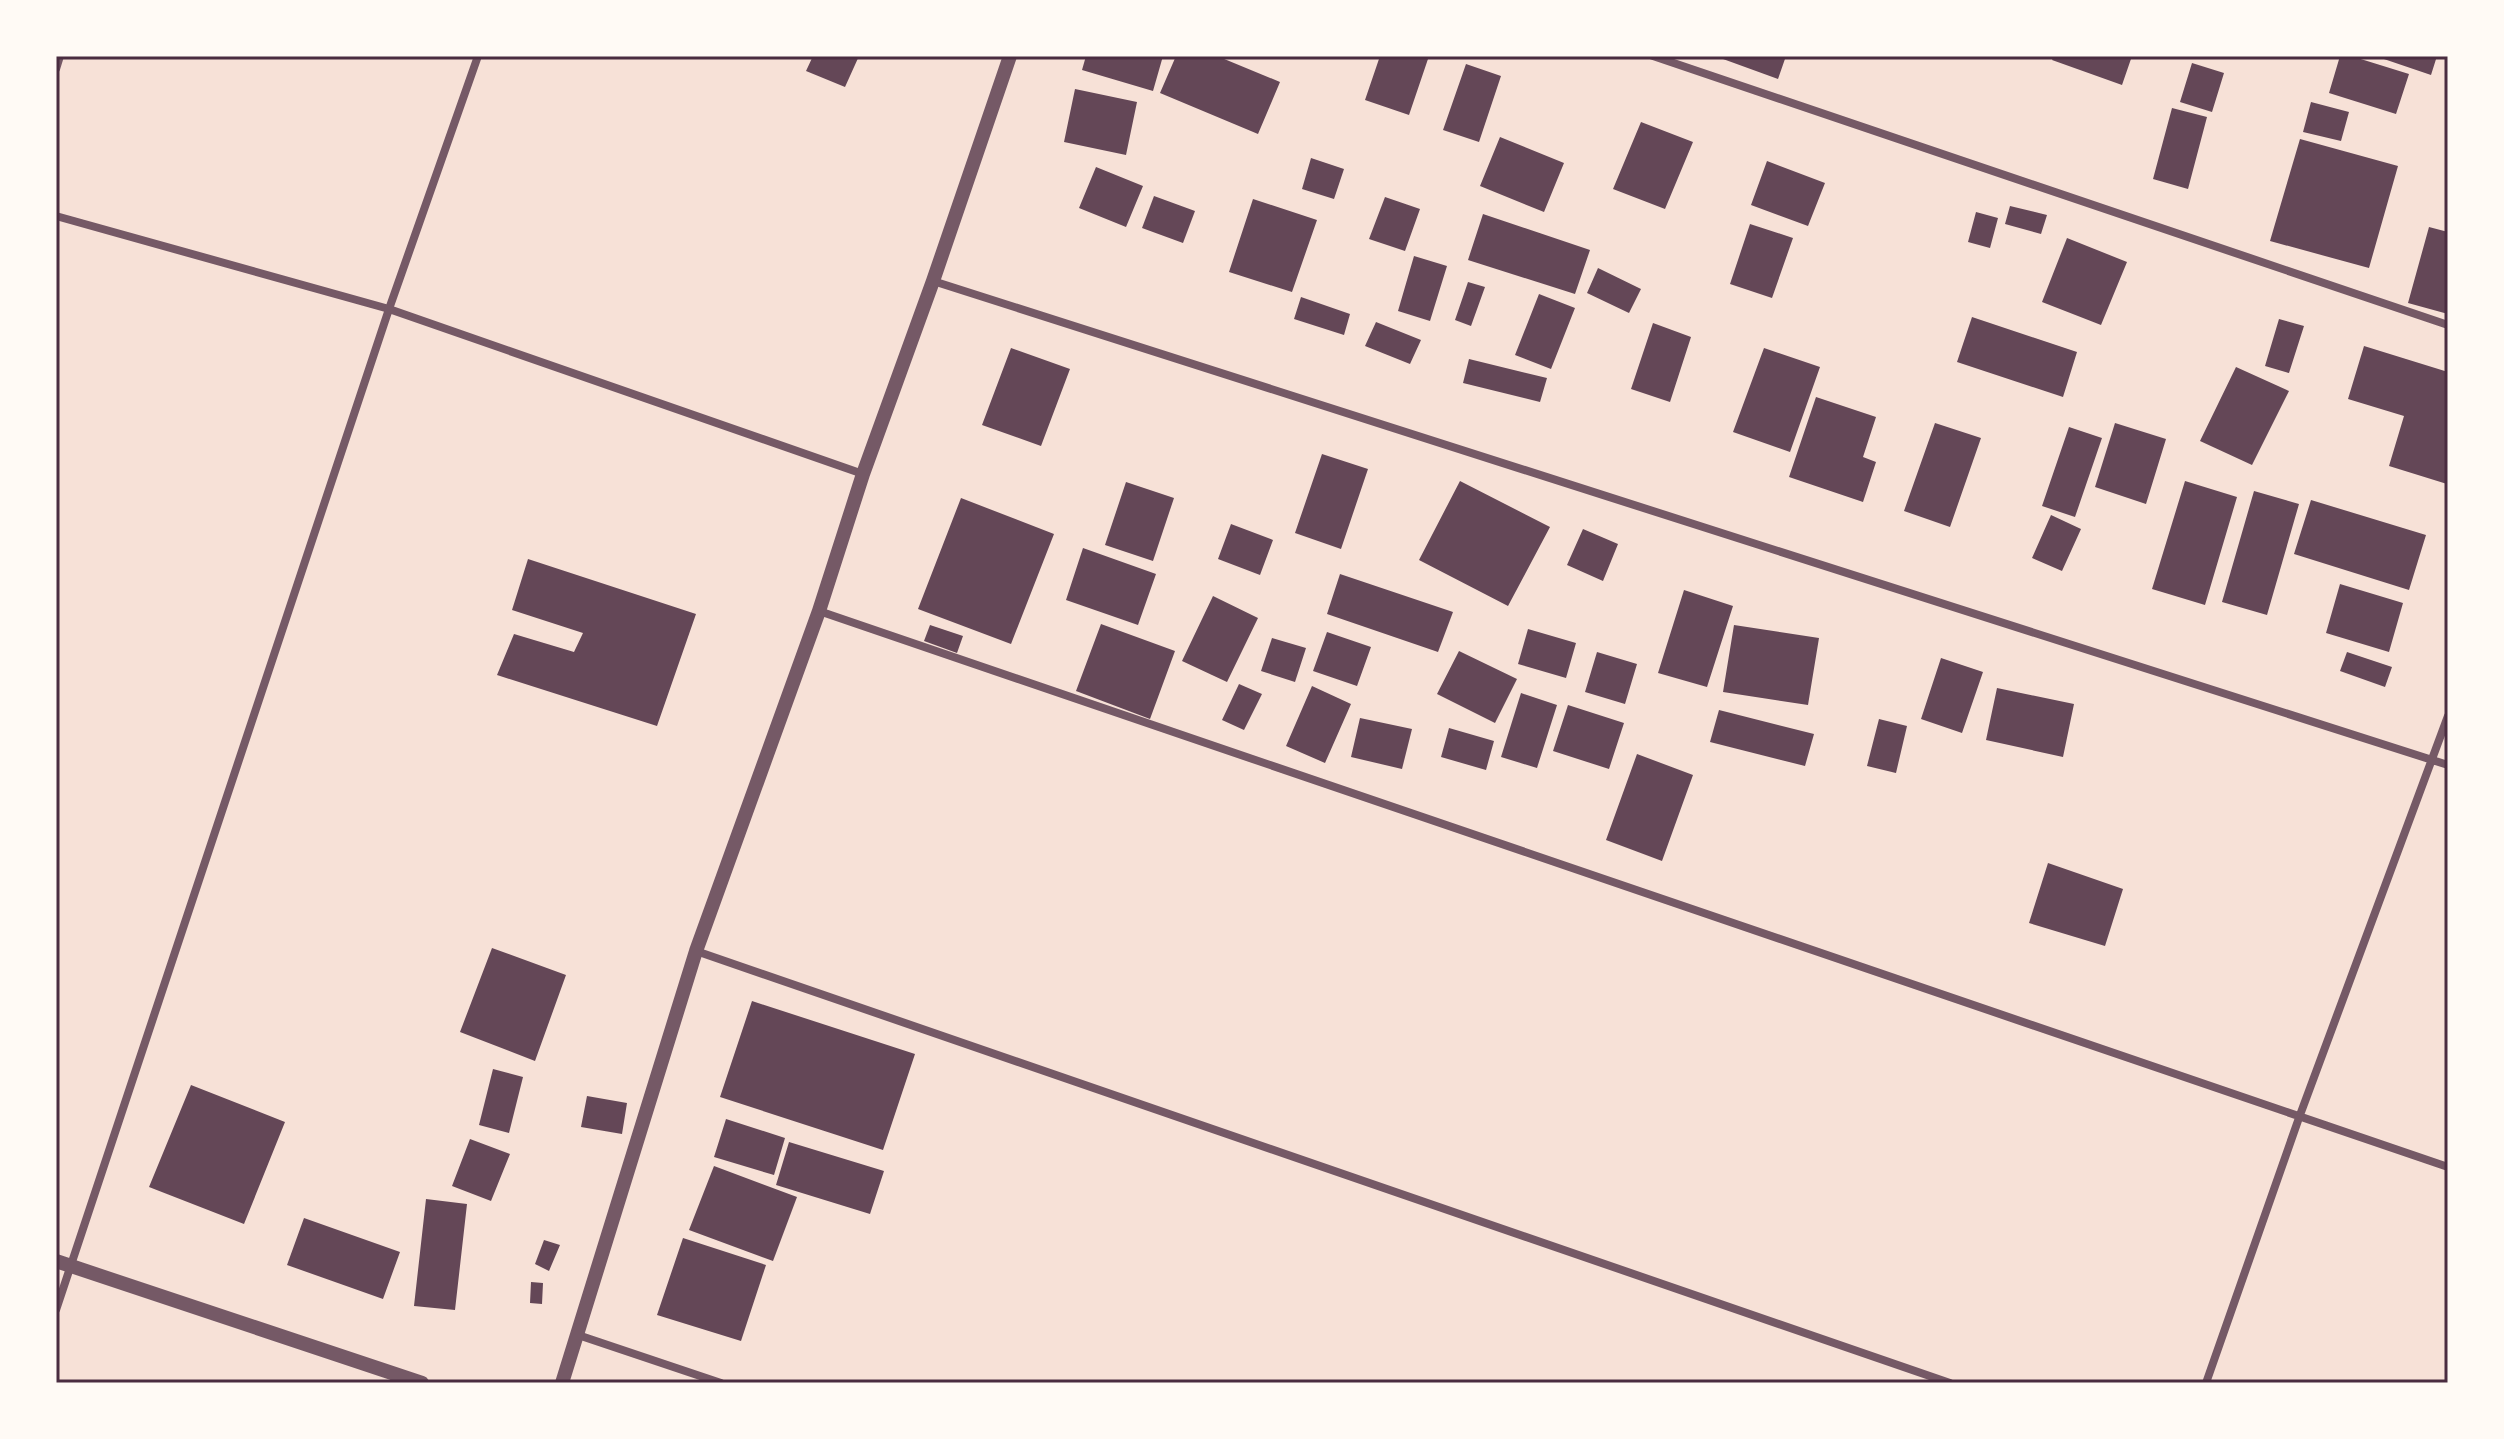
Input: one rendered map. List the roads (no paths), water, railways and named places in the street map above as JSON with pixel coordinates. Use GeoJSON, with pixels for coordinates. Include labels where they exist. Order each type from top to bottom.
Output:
{"type":"FeatureCollection","features":[{"type":"Feature","properties":{"kind":"street"},"geometry":{"type":"LineString","coordinates":[[56,69],[60,56]]}},
{"type":"Feature","properties":{"kind":"street"},"geometry":{"type":"LineString","coordinates":[[56,1310],[389,309],[478,56]]}},
{"type":"Feature","properties":{"kind":"street"},"geometry":{"type":"LineString","coordinates":[[562,1383],[696,951],[819,611],[863,474],[1010,56]]}},
{"type":"Feature","properties":{"kind":"street"},"geometry":{"type":"LineString","coordinates":[[1653,56],[2448,325]]}},
{"type":"Feature","properties":{"kind":"street"},"geometry":{"type":"LineString","coordinates":[[56,216],[389,309],[863,474]]}},
{"type":"Feature","properties":{"kind":"street"},"geometry":{"type":"LineString","coordinates":[[933,281],[2448,765]]}},
{"type":"Feature","properties":{"kind":"street"},"geometry":{"type":"LineString","coordinates":[[819,611],[2448,1167]]}},
{"type":"Feature","properties":{"kind":"street"},"geometry":{"type":"LineString","coordinates":[[2206,1383],[2300,1115],[2448,716]]}},
{"type":"Feature","properties":{"kind":"street"},"geometry":{"type":"LineString","coordinates":[[696,951],[1950,1383]]}},
{"type":"Feature","properties":{"kind":"street"},"geometry":{"type":"LineString","coordinates":[[56,1261],[422,1383]]}},
{"type":"Feature","properties":{"kind":"street"},"geometry":{"type":"LineString","coordinates":[[578,1335],[721,1383]]}}]}
